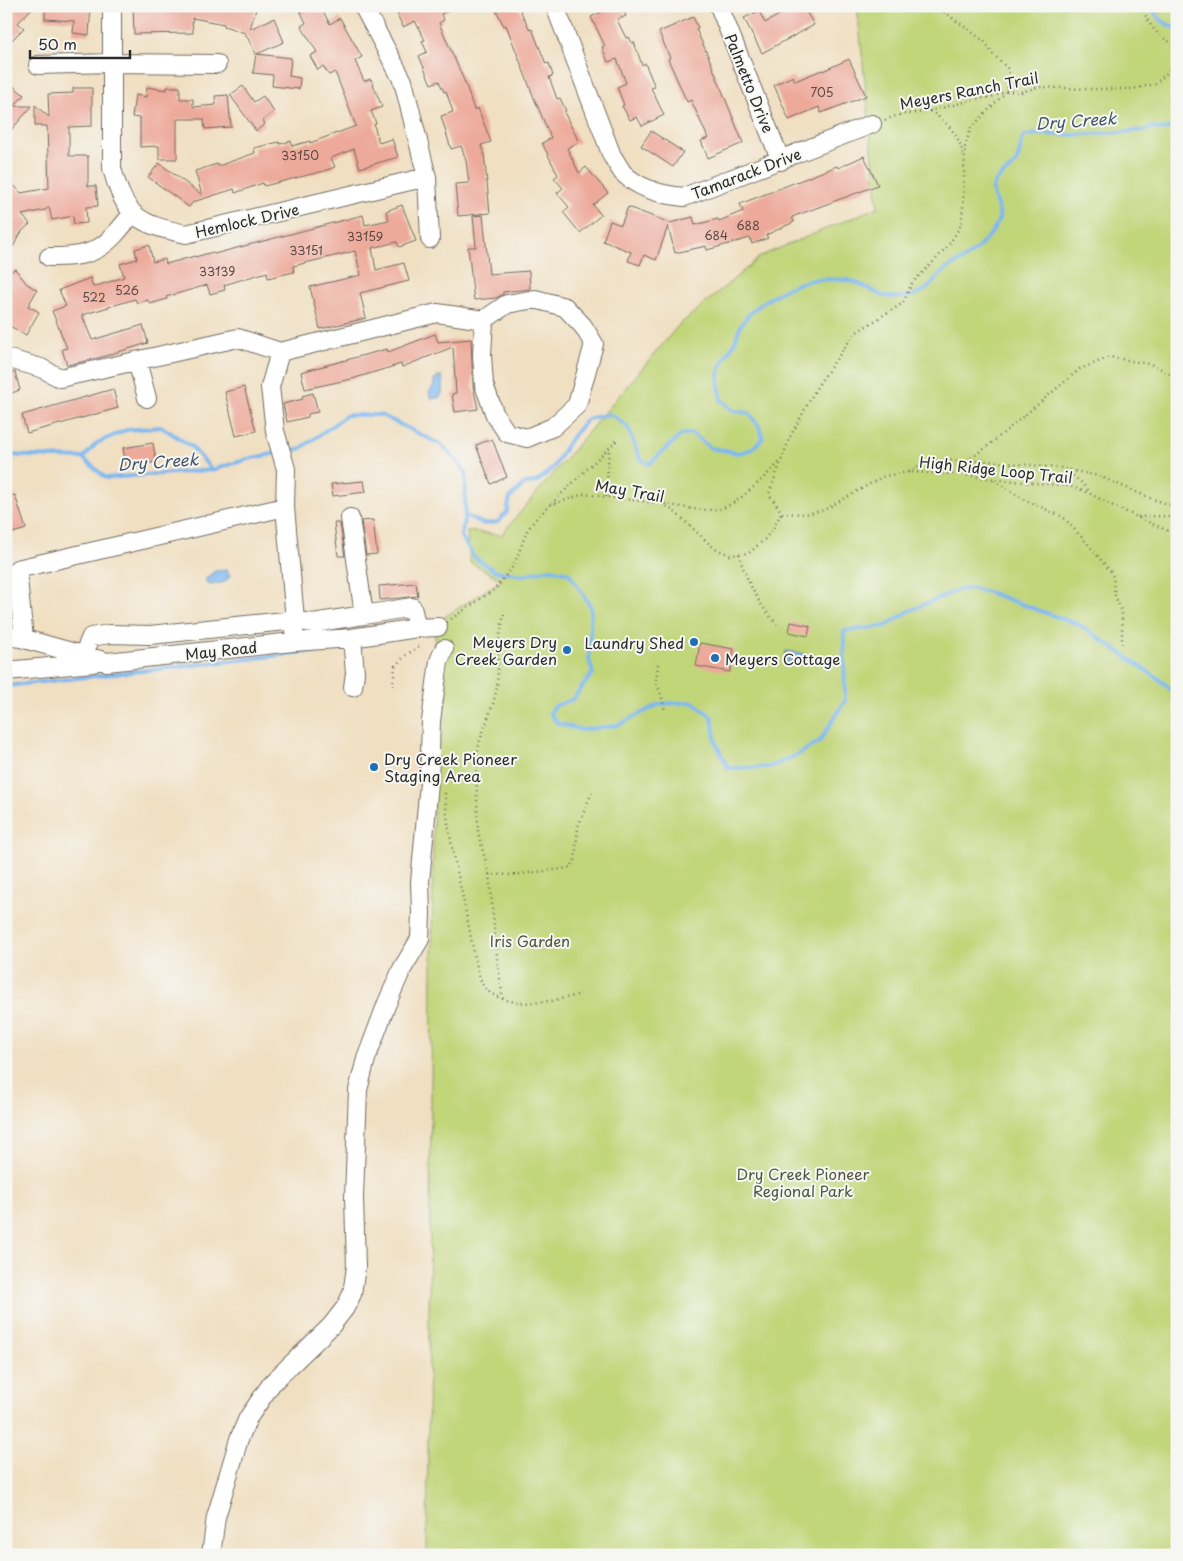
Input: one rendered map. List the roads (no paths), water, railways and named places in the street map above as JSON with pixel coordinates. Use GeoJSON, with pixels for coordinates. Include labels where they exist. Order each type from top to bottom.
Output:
{"type":"FeatureCollection","features":[{"type":"Feature","properties":{"kind":"street","name":"Hemlock Drive"},"geometry":{"type":"LineString","coordinates":[[112,6],[112,168],[118,191],[132,214],[156,228],[186,234],[427,177]]}},
{"type":"Feature","properties":{"kind":"street"},"geometry":{"type":"LineString","coordinates":[[363,6],[403,81],[427,177],[430,239]]}},
{"type":"Feature","properties":{"kind":"street","name":"Tamarack Drive"},"geometry":{"type":"LineString","coordinates":[[555,6],[612,156],[623,172],[645,188],[664,195],[684,197],[872,124]]}},
{"type":"Feature","properties":{"kind":"street","name":"Palmetto Drive"},"geometry":{"type":"LineString","coordinates":[[719,6],[780,161]]}},
{"type":"Feature","properties":{"kind":"street"},"geometry":{"type":"LineString","coordinates":[[38,65],[112,63],[217,64]]}},
{"type":"Feature","properties":{"kind":"street"},"geometry":{"type":"LineString","coordinates":[[49,257],[72,258],[91,252],[115,236],[132,214]]}},
{"type":"Feature","properties":{"kind":"street"},"geometry":{"type":"LineString","coordinates":[[6,358],[41,368],[60,378],[238,338],[280,352],[437,313],[484,320],[507,304],[535,299],[565,307],[583,326],[594,344],[578,405],[553,426],[527,438],[507,433],[494,415],[484,384],[482,355],[484,320]]}},
{"type":"Feature","properties":{"kind":"street"},"geometry":{"type":"LineString","coordinates":[[280,352],[270,387],[275,430],[286,469],[285,507],[296,642]]}},
{"type":"Feature","properties":{"kind":"street"},"geometry":{"type":"LineString","coordinates":[[137,361],[147,398]]}},
{"type":"Feature","properties":{"kind":"street"},"geometry":{"type":"LineString","coordinates":[[24,639],[11,566],[285,507]]}},
{"type":"Feature","properties":{"kind":"street"},"geometry":{"type":"LineString","coordinates":[[350,518],[364,615]]}},
{"type":"Feature","properties":{"kind":"street"},"geometry":{"type":"LineString","coordinates":[[83,656],[91,637],[109,634],[150,635],[295,620],[313,624],[412,606],[417,628]]}},
{"type":"Feature","properties":{"kind":"street","name":"May Road"},"geometry":{"type":"LineString","coordinates":[[6,636],[24,639],[106,662],[352,638],[417,628],[438,627]]}},
{"type":"Feature","properties":{"kind":"street"},"geometry":{"type":"LineString","coordinates":[[352,638],[355,673],[353,686]]}},
{"type":"Feature","properties":{"kind":"street"},"geometry":{"type":"LineString","coordinates":[[211,1555],[216,1517],[239,1439],[249,1416],[271,1384],[331,1326],[345,1308],[352,1294],[356,1267],[354,1197],[358,1090],[366,1059],[387,1003],[402,969],[420,939],[422,913],[420,882],[429,783],[431,721],[439,661],[444,650]]}},
{"type":"Feature","properties":{"kind":"street"},"geometry":{"type":"LineString","coordinates":[[6,671],[106,662]]}},
{"type":"Feature","properties":{"kind":"water"},"geometry":{"type":"Polygon","coordinates":[[[438,376],[442,376],[442,392],[439,398],[431,398],[429,393],[434,385],[434,380],[438,376]]]}},
{"type":"Feature","properties":{"kind":"water"},"geometry":{"type":"Polygon","coordinates":[[[227,570],[230,576],[225,582],[210,585],[206,582],[206,578],[215,571],[227,570]]]}},
{"type":"Feature","properties":{"kind":"water"},"geometry":{"type":"Polygon","coordinates":[[[786,651],[805,654],[803,664],[784,660],[786,651]]]}},
{"type":"Feature","properties":{"kind":"waterway","name":"Dry Creek"},"geometry":{"type":"LineString","coordinates":[[1151,6],[1161,20],[1177,29]]}},
{"type":"Feature","properties":{"kind":"waterway","name":"Dry Creek"},"geometry":{"type":"LineString","coordinates":[[465,515],[484,524],[498,522],[507,512],[510,498],[523,485],[538,481],[554,467],[569,441],[587,419],[610,414],[628,427],[640,459],[649,464],[681,435],[691,433],[711,448],[739,453],[752,449],[763,438],[759,426],[749,413],[734,411],[721,400],[719,370],[734,344],[739,328],[747,316],[755,309],[791,287],[800,283],[822,279],[852,281],[881,295],[890,297],[907,296],[925,290],[940,274],[976,250],[994,229],[999,218],[999,209],[993,194],[994,185],[1015,164],[1024,136],[1036,134],[1073,135],[1124,132],[1146,130],[1153,127],[1161,130],[1177,126]]}},
{"type":"Feature","properties":{"kind":"waterway"},"geometry":{"type":"LineString","coordinates":[[286,451],[300,449],[347,415],[381,415],[442,445],[466,472],[465,515],[461,536],[474,557],[495,571],[523,575],[551,569],[569,573],[591,607],[589,659],[593,673],[573,699],[555,706],[550,713],[557,723],[582,730],[618,725],[660,704],[693,702],[712,717],[716,743],[728,768],[770,767],[799,754],[820,741],[845,701],[844,631],[886,626],[909,611],[956,591],[970,588],[988,592],[1080,625],[1159,679],[1177,695]]}},
{"type":"Feature","properties":{"kind":"waterway","name":"Dry Creek"},"geometry":{"type":"LineString","coordinates":[[83,458],[97,443],[126,430],[162,427],[192,447],[212,470]]}},
{"type":"Feature","properties":{"kind":"waterway","name":"Dry Creek"},"geometry":{"type":"LineString","coordinates":[[6,455],[83,458],[106,478],[212,470],[248,459],[277,453]]}},
{"type":"Feature","properties":{"kind":"waterway"},"geometry":{"type":"LineString","coordinates":[[6,686],[318,651]]}},
{"type":"Feature","properties":{"kind":"place","name":"Laundry Shed"},"geometry":{"type":"Point","coordinates":[694,642]}},
{"type":"Feature","properties":{"kind":"place","name":"Meyers Dry Creek Garden"},"geometry":{"type":"Point","coordinates":[567,650]}},
{"type":"Feature","properties":{"kind":"place","name":"Meyers Cottage"},"geometry":{"type":"Point","coordinates":[715,658]}},
{"type":"Feature","properties":{"kind":"place","name":"Dry Creek Pioneer Staging Area"},"geometry":{"type":"Point","coordinates":[374,767]}},
{"type":"Feature","properties":{"kind":"park label","name":"Iris Garden"},"geometry":{"type":"Point","coordinates":[530,940]}},
{"type":"Feature","properties":{"kind":"park label","name":"Dry Creek Pioneer Regional Park"},"geometry":{"type":"Point","coordinates":[803,1182]}}]}
